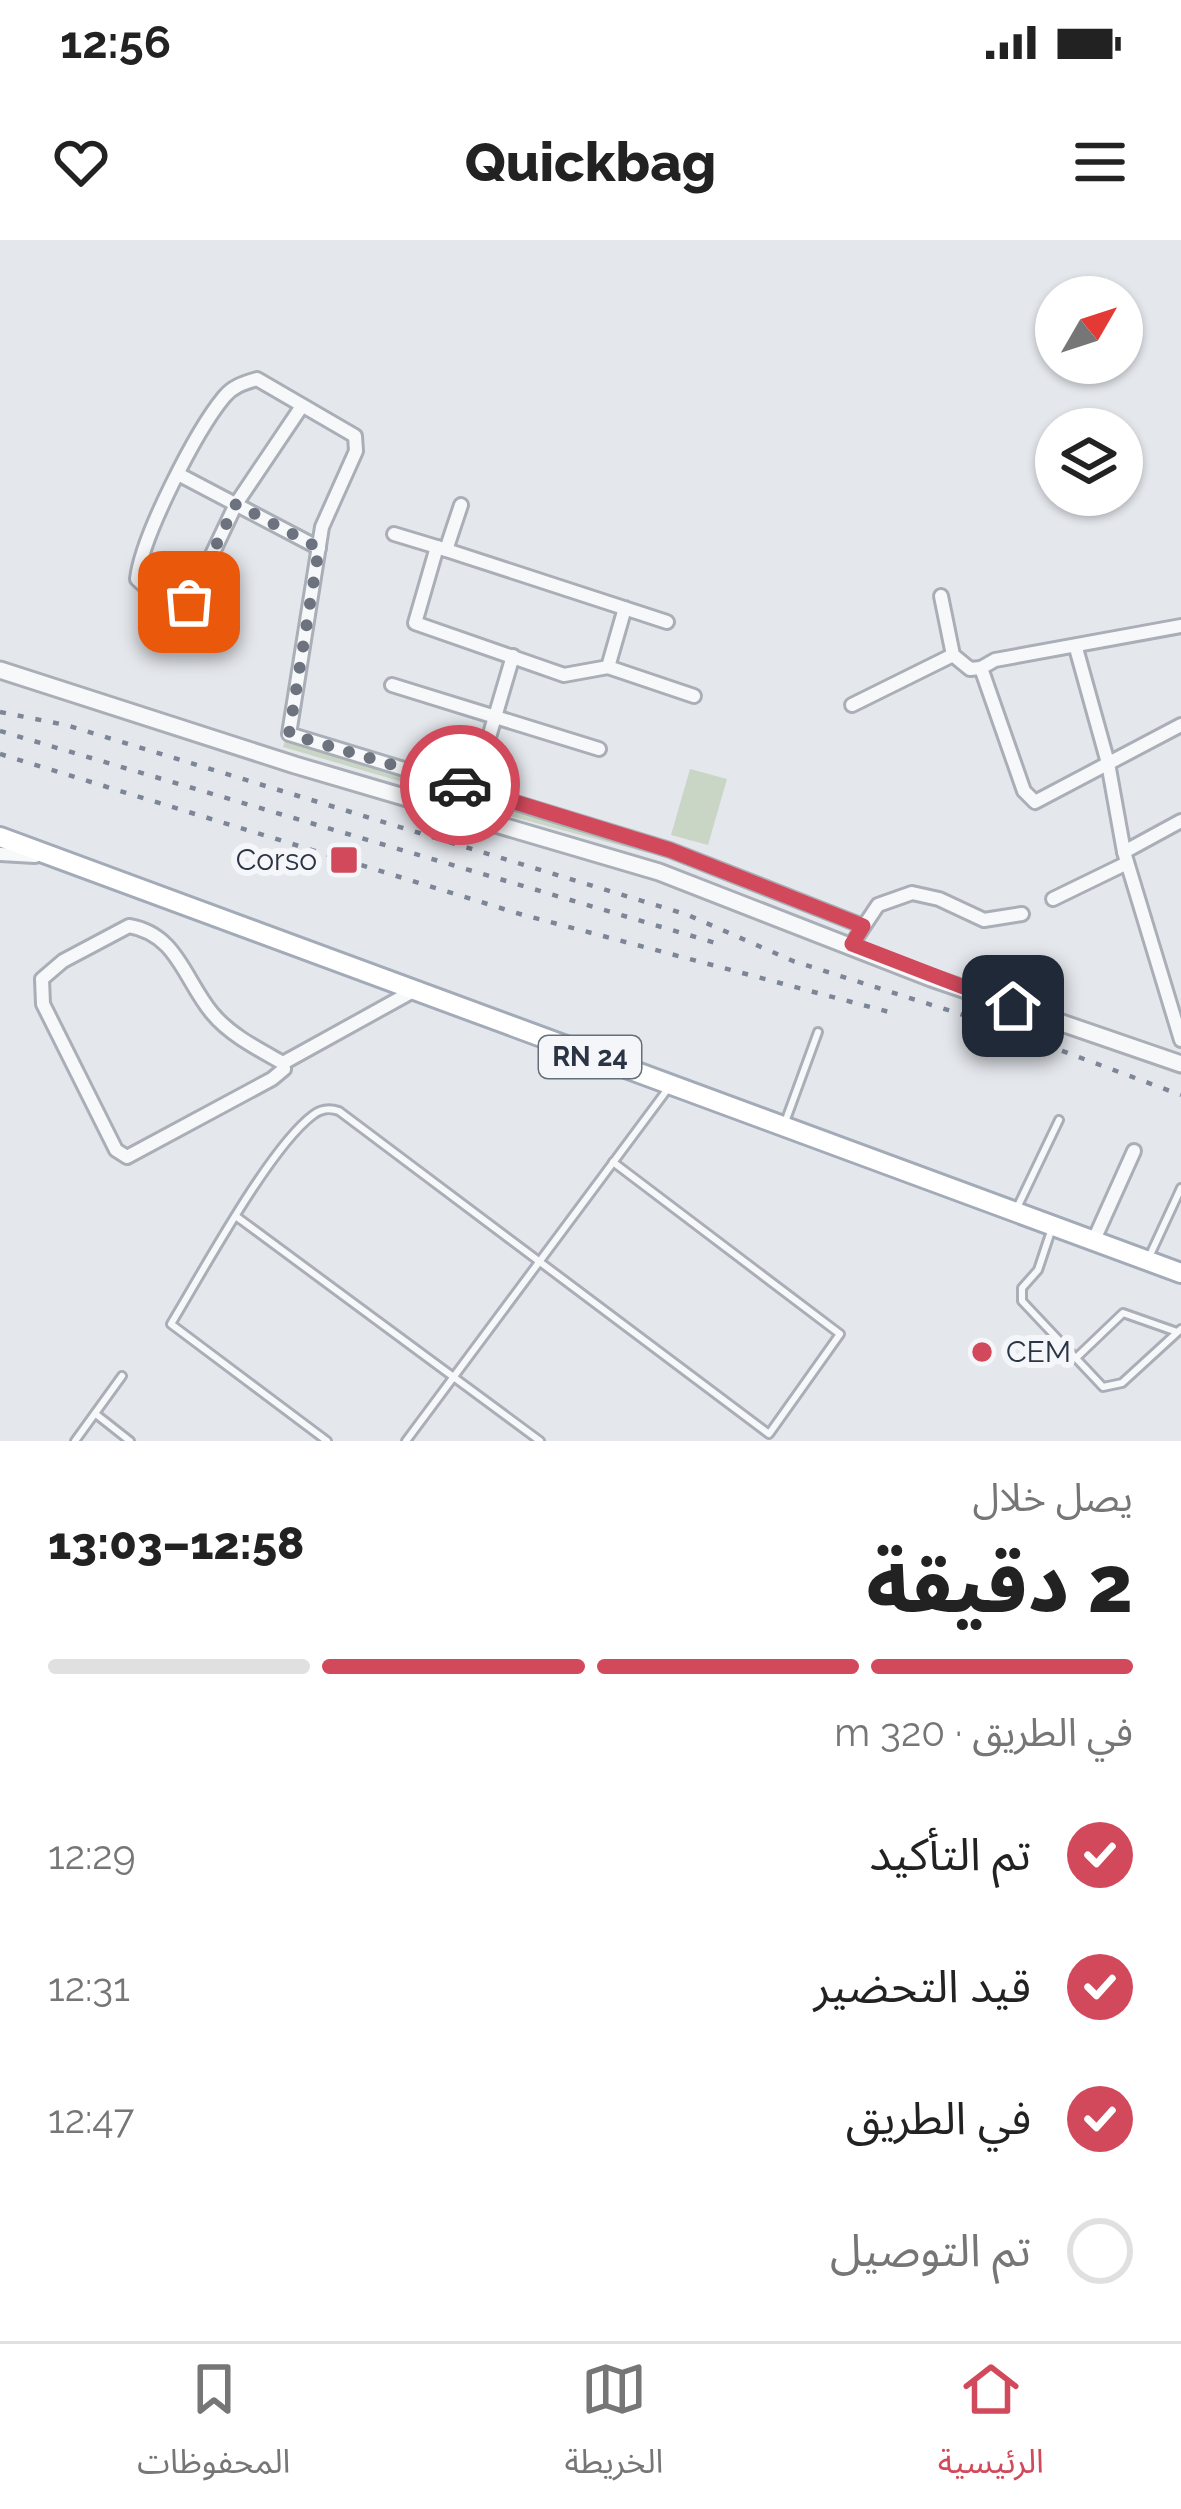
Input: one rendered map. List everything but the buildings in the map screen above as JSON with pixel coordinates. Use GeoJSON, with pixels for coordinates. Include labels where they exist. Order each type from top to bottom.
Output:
{"type":"FeatureCollection","features":[{"type":"Feature","properties":{"kind":"main road","name":"RN 24"},"geometry":{"type":"LineString","coordinates":[[0,837],[1181,1274]]}},
{"type":"Feature","properties":{"kind":"street"},"geometry":{"type":"LineString","coordinates":[[302,406],[236,504],[190,601],[150,590],[136,579],[178,474],[224,397],[239,384],[257,379],[346,428],[357,442],[319,548],[289,734],[670,850],[863,926]]}},
{"type":"Feature","properties":{"kind":"street"},"geometry":{"type":"LineString","coordinates":[[178,474],[319,548]]}},
{"type":"Feature","properties":{"kind":"street"},"geometry":{"type":"LineString","coordinates":[[461,505],[415,623],[564,675],[608,667],[694,696]]}},
{"type":"Feature","properties":{"kind":"street"},"geometry":{"type":"LineString","coordinates":[[394,534],[667,622]]}},
{"type":"Feature","properties":{"kind":"street"},"geometry":{"type":"LineString","coordinates":[[941,596],[952,655],[970,669],[995,660],[1076,649],[1181,626]]}},
{"type":"Feature","properties":{"kind":"street"},"geometry":{"type":"LineString","coordinates":[[608,667],[625,608]]}},
{"type":"Feature","properties":{"kind":"street"},"geometry":{"type":"LineString","coordinates":[[1076,649],[1108,764],[1125,857],[1181,1040]]}},
{"type":"Feature","properties":{"kind":"street"},"geometry":{"type":"LineString","coordinates":[[852,705],[952,655]]}},
{"type":"Feature","properties":{"kind":"street"},"geometry":{"type":"LineString","coordinates":[[466,815],[513,656]]}},
{"type":"Feature","properties":{"kind":"street"},"geometry":{"type":"LineString","coordinates":[[981,668],[1029,799],[1035,802],[1181,725]]}},
{"type":"Feature","properties":{"kind":"street"},"geometry":{"type":"LineString","coordinates":[[0,670],[659,872],[852,944],[931,979],[1181,1064]]}},
{"type":"Feature","properties":{"kind":"street"},"geometry":{"type":"LineString","coordinates":[[392,685],[599,749]]}},
{"type":"Feature","properties":{"kind":"street"},"geometry":{"type":"LineString","coordinates":[[1053,899],[1181,821]]}},
{"type":"Feature","properties":{"kind":"street"},"geometry":{"type":"LineString","coordinates":[[0,854],[49,857]]}},
{"type":"Feature","properties":{"kind":"street"},"geometry":{"type":"LineString","coordinates":[[852,944],[878,905],[912,893],[938,898],[984,920],[1022,914]]}},
{"type":"Feature","properties":{"kind":"street"},"geometry":{"type":"LineString","coordinates":[[129,926],[151,931],[175,954],[215,1017],[283,1063],[284,1070],[272,1079],[127,1157],[116,1150],[44,1004],[42,980],[63,961],[129,926]]}},
{"type":"Feature","properties":{"kind":"street"},"geometry":{"type":"LineString","coordinates":[[283,1063],[415,990]]}},
{"type":"Feature","properties":{"kind":"street"},"geometry":{"type":"LineString","coordinates":[[1093,1242],[1134,1151]]}},
{"type":"Feature","properties":{"kind":"lane"},"geometry":{"type":"LineString","coordinates":[[783,1129],[818,1032]]}},
{"type":"Feature","properties":{"kind":"lane"},"geometry":{"type":"LineString","coordinates":[[406,1441],[669,1087]]}},
{"type":"Feature","properties":{"kind":"lane"},"geometry":{"type":"LineString","coordinates":[[328,1441],[171,1324],[288,1143],[313,1115],[328,1108],[339,1111],[769,1434],[841,1334],[613,1162]]}},
{"type":"Feature","properties":{"kind":"lane"},"geometry":{"type":"LineString","coordinates":[[1015,1214],[1058,1120]]}},
{"type":"Feature","properties":{"kind":"lane"},"geometry":{"type":"LineString","coordinates":[[1147,1262],[1181,1187]]}},
{"type":"Feature","properties":{"kind":"lane"},"geometry":{"type":"LineString","coordinates":[[237,1217],[540,1441]]}},
{"type":"Feature","properties":{"kind":"lane"},"geometry":{"type":"LineString","coordinates":[[1052,1227],[1038,1270],[1021,1294],[1103,1387],[1112,1388],[1179,1331]]}},
{"type":"Feature","properties":{"kind":"lane"},"geometry":{"type":"LineString","coordinates":[[1076,1358],[1123,1313],[1179,1331]]}},
{"type":"Feature","properties":{"kind":"lane"},"geometry":{"type":"LineString","coordinates":[[75,1441],[122,1376]]}},
{"type":"Feature","properties":{"kind":"lane"},"geometry":{"type":"LineString","coordinates":[[97,1415],[130,1441]]}},
{"type":"Feature","properties":{"kind":"green space"},"geometry":{"type":"Polygon","coordinates":[[[285,741],[446,792],[447,795],[283,747],[285,741]]]}},
{"type":"Feature","properties":{"kind":"green space"},"geometry":{"type":"Polygon","coordinates":[[[690,769],[727,779],[708,845],[671,835],[690,769]]]}},
{"type":"Feature","properties":{"kind":"green space"},"geometry":{"type":"Polygon","coordinates":[[[478,800],[668,854],[671,859],[476,807],[478,800]]]}},
{"type":"Feature","properties":{"kind":"railway"},"geometry":{"type":"LineString","coordinates":[[0,712],[66,725],[688,915],[793,961],[976,1019],[1181,1095]]}},
{"type":"Feature","properties":{"kind":"railway"},"geometry":{"type":"LineString","coordinates":[[0,731],[719,944]]}},
{"type":"Feature","properties":{"kind":"railway"},"geometry":{"type":"LineString","coordinates":[[0,754],[520,914],[893,1013]]}},
{"type":"Feature","properties":{"kind":"way so far"},"geometry":{"type":"LineString","coordinates":[[189,602],[236,504],[319,548],[302,676],[286,726],[289,734],[460,785]]}},
{"type":"Feature","properties":{"kind":"place","name":"Corso"},"geometry":{"type":"Point","coordinates":[344,860]}},
{"type":"Feature","properties":{"kind":"place","name":"CEM"},"geometry":{"type":"Point","coordinates":[982,1352]}},
{"type":"Feature","properties":{"kind":"route"},"geometry":{"type":"LineString","coordinates":[[460,785],[670,850],[863,926],[852,944],[931,979],[1013,1006]]}}]}
